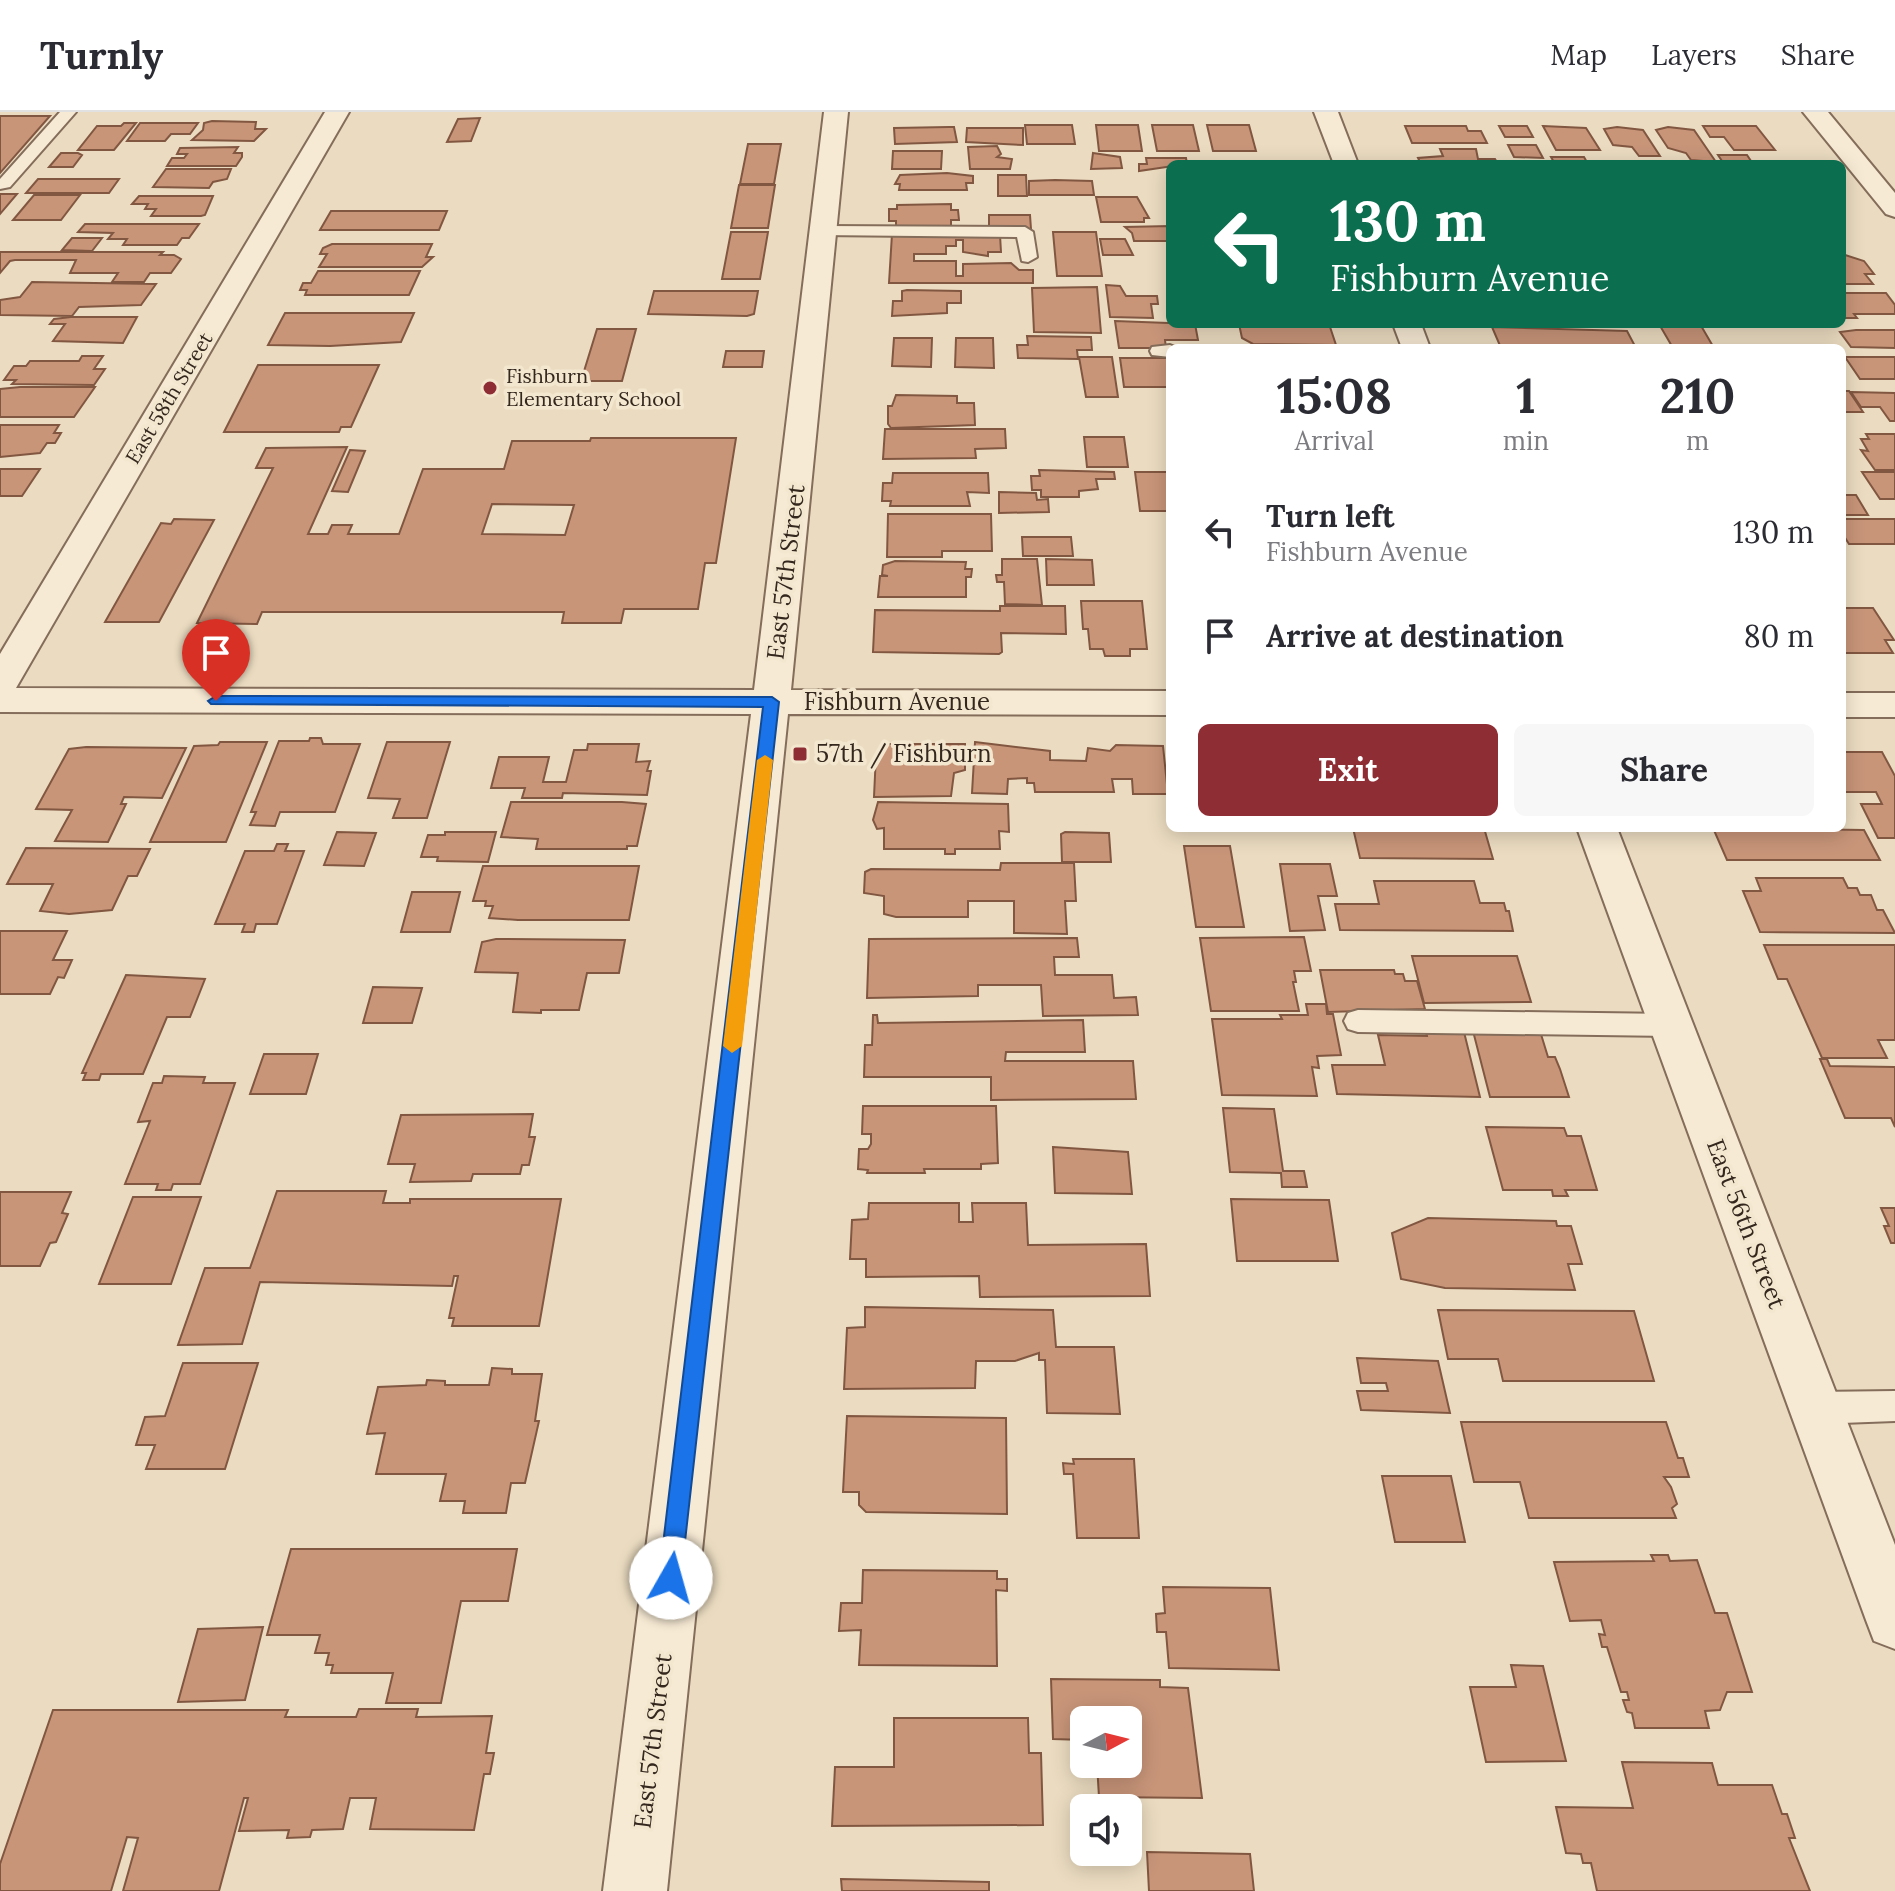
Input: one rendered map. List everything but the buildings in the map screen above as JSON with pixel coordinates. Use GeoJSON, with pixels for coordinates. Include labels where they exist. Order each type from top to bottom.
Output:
{"type":"FeatureCollection","features":[{"type":"Feature","properties":{"kind":"street","name":"East 58th Street"},"geometry":{"type":"LineString","coordinates":[[0,685],[337,112]]}},
{"type":"Feature","properties":{"kind":"street","name":"East 57th Street"},"geometry":{"type":"LineString","coordinates":[[635,1891],[772,702],[836,112]]}},
{"type":"Feature","properties":{"kind":"street"},"geometry":{"type":"LineString","coordinates":[[1326,112],[1344,160]]}},
{"type":"Feature","properties":{"kind":"street"},"geometry":{"type":"LineString","coordinates":[[1815,112],[1895,209]]}},
{"type":"Feature","properties":{"kind":"street","name":"Fishburn Avenue"},"geometry":{"type":"LineString","coordinates":[[0,700],[1166,703]]}},
{"type":"Feature","properties":{"kind":"street"},"geometry":{"type":"LineString","coordinates":[[1846,705],[1895,705]]}},
{"type":"Feature","properties":{"kind":"street","name":"East 56th Street"},"geometry":{"type":"LineString","coordinates":[[1599,832],[1895,1620]]}},
{"type":"Feature","properties":{"kind":"lane"},"geometry":{"type":"LineString","coordinates":[[0,184],[4,184],[68,112]]}},
{"type":"Feature","properties":{"kind":"lane"},"geometry":{"type":"LineString","coordinates":[[825,231],[1025,232],[1028,257]]}},
{"type":"Feature","properties":{"kind":"lane"},"geometry":{"type":"LineString","coordinates":[[1358,1021],[1671,1025]]}},
{"type":"Feature","properties":{"kind":"lane"},"geometry":{"type":"LineString","coordinates":[[1815,1408],[1895,1406]]}},
{"type":"Feature","properties":{"kind":"slow traffic"},"geometry":{"type":"LineString","coordinates":[[732,1046],[765,760]]}},
{"type":"Feature","properties":{"kind":"place","name":"Fishburn Elementary School"},"geometry":{"type":"Point","coordinates":[490,388]}},
{"type":"Feature","properties":{"kind":"place","name":"57th / Fishburn"},"geometry":{"type":"Point","coordinates":[800,754]}},
{"type":"Feature","properties":{"kind":"route"},"geometry":{"type":"LineString","coordinates":[[216,701],[772,702],[671,1578]]}}]}
